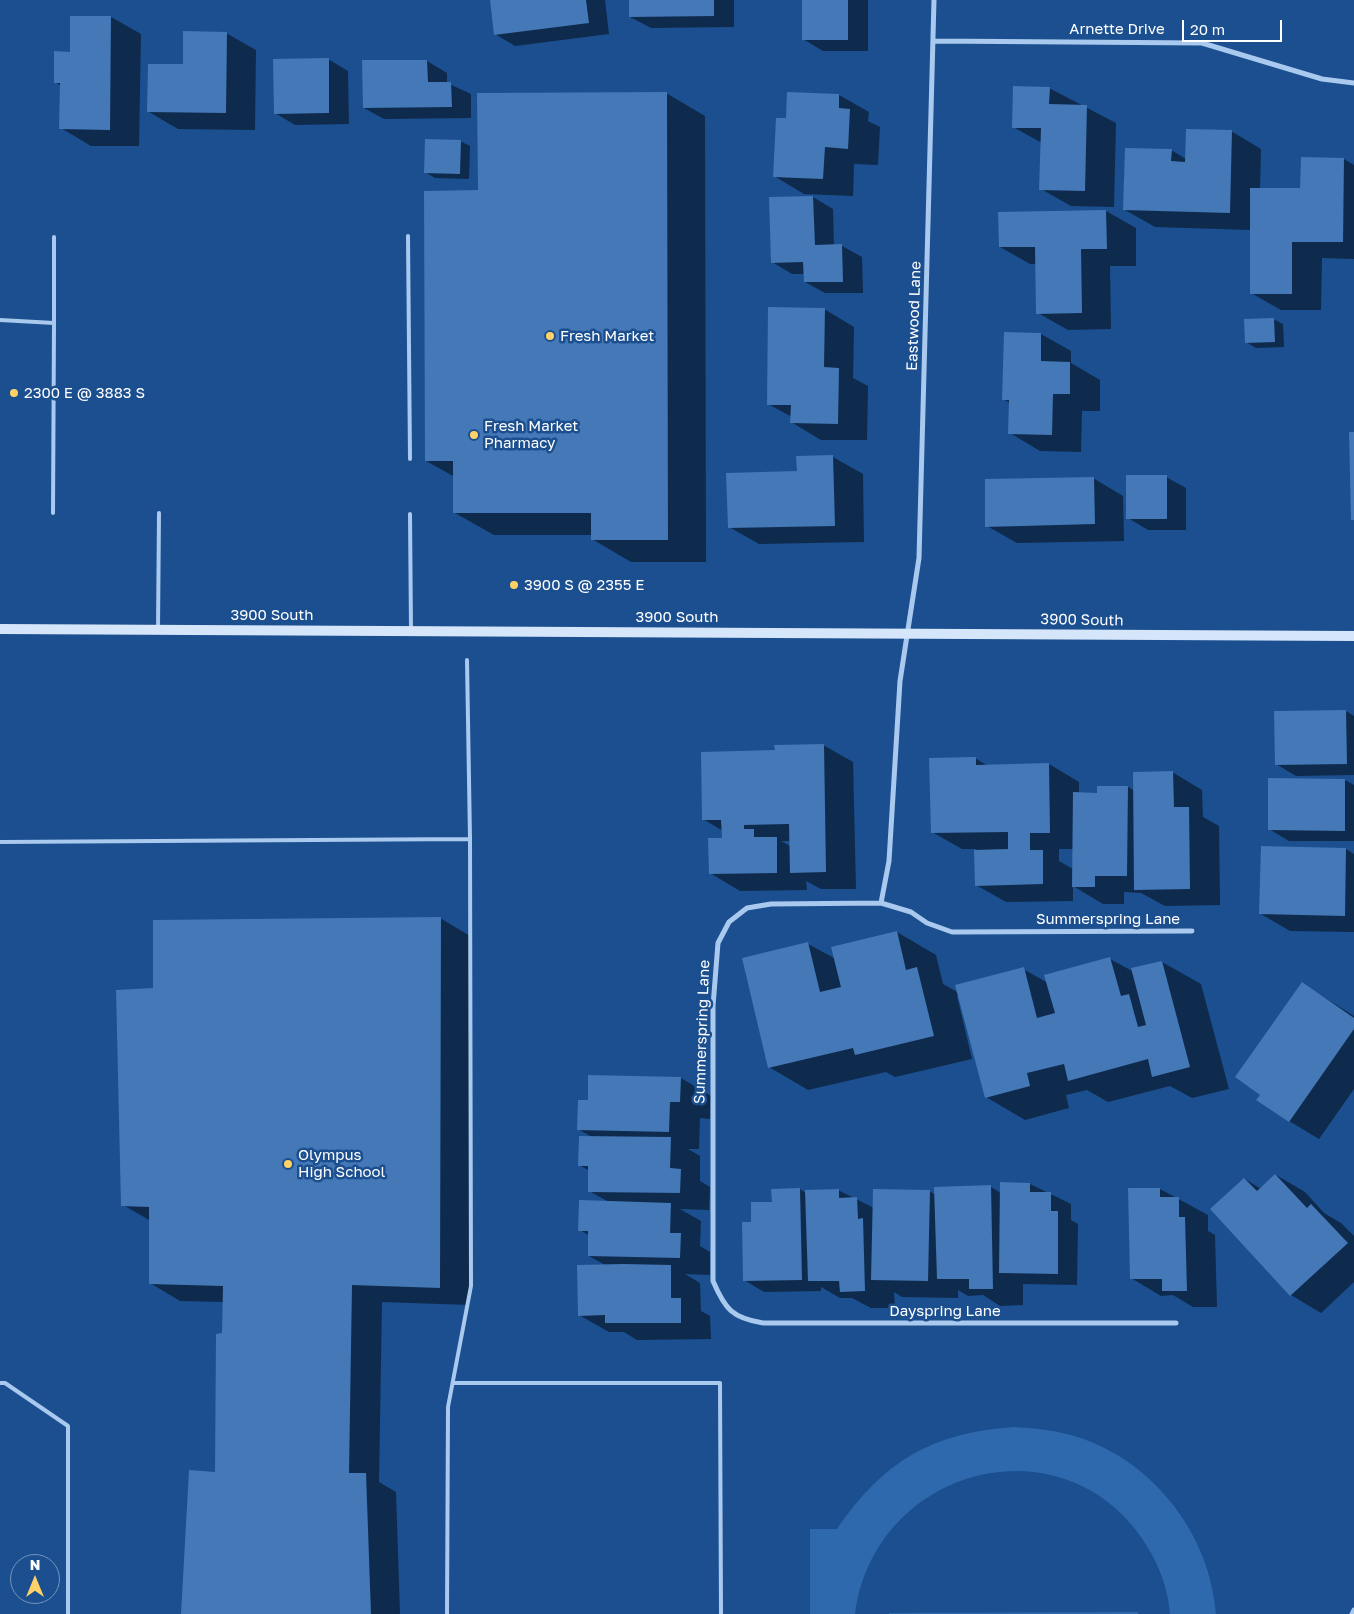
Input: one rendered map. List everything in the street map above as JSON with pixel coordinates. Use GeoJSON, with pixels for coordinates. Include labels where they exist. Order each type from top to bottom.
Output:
{"type":"FeatureCollection","features":[{"type":"Feature","properties":{"kind":"main road","name":"3900 South"},"geometry":{"type":"LineString","coordinates":[[0,629],[1354,636]]}},
{"type":"Feature","properties":{"kind":"street","name":"Eastwood Lane"},"geometry":{"type":"LineString","coordinates":[[908,633],[919,558],[934,0]]}},
{"type":"Feature","properties":{"kind":"street","name":"Arnette Drive"},"geometry":{"type":"LineString","coordinates":[[934,41],[1202,43],[1322,79],[1354,83]]}},
{"type":"Feature","properties":{"kind":"street"},"geometry":{"type":"LineString","coordinates":[[881,903],[889,861],[900,681],[908,633]]}},
{"type":"Feature","properties":{"kind":"street","name":"Summerspring Lane"},"geometry":{"type":"LineString","coordinates":[[722,1301],[713,1281],[712,1254],[713,1006],[718,943],[729,922],[747,908],[771,904],[881,903],[911,912],[927,923],[952,932],[1192,931]]}},
{"type":"Feature","properties":{"kind":"street","name":"Dayspring Lane"},"geometry":{"type":"LineString","coordinates":[[722,1301],[732,1313],[744,1320],[763,1323],[1176,1323]]}},
{"type":"Feature","properties":{"kind":"street"},"geometry":{"type":"LineString","coordinates":[[1352,1614],[1354,1610]]}},
{"type":"Feature","properties":{"kind":"lane"},"geometry":{"type":"LineString","coordinates":[[408,236],[410,459]]}},
{"type":"Feature","properties":{"kind":"lane"},"geometry":{"type":"LineString","coordinates":[[53,513],[54,237]]}},
{"type":"Feature","properties":{"kind":"lane"},"geometry":{"type":"LineString","coordinates":[[0,320],[54,323]]}},
{"type":"Feature","properties":{"kind":"lane"},"geometry":{"type":"LineString","coordinates":[[158,629],[159,513]]}},
{"type":"Feature","properties":{"kind":"lane"},"geometry":{"type":"LineString","coordinates":[[410,514],[411,631]]}},
{"type":"Feature","properties":{"kind":"lane"},"geometry":{"type":"LineString","coordinates":[[447,1614],[448,1407],[471,1286],[470,839],[467,660]]}},
{"type":"Feature","properties":{"kind":"lane"},"geometry":{"type":"LineString","coordinates":[[0,842],[470,839]]}},
{"type":"Feature","properties":{"kind":"lane"},"geometry":{"type":"LineString","coordinates":[[0,1383],[5,1383],[68,1426],[68,1614]]}},
{"type":"Feature","properties":{"kind":"lane"},"geometry":{"type":"LineString","coordinates":[[453,1383],[720,1383],[721,1614]]}},
{"type":"Feature","properties":{"kind":"shaded area"},"geometry":{"type":"Polygon","coordinates":[[[1014,1427],[1064,1433],[1100,1446],[1126,1461],[1150,1480],[1171,1502],[1188,1527],[1202,1555],[1211,1584],[1216,1614],[1170,1614],[1164,1583],[1152,1555],[1141,1537],[1105,1500],[1064,1479],[1019,1471],[974,1477],[932,1495],[896,1524],[869,1564],[855,1614],[810,1614],[810,1529],[837,1529],[873,1485],[892,1468],[934,1444],[984,1430],[1014,1427]]]}},
{"type":"Feature","properties":{"kind":"shaded area"},"geometry":{"type":"Polygon","coordinates":[[[1138,1612],[1138,1614],[889,1614],[889,1613],[1138,1612]]]}},
{"type":"Feature","properties":{"kind":"building"},"geometry":{"type":"Polygon","coordinates":[[[490,0],[586,0],[589,23],[494,35],[490,0]]]}},
{"type":"Feature","properties":{"kind":"building"},"geometry":{"type":"Polygon","coordinates":[[[629,0],[714,0],[714,16],[629,17],[629,0]]]}},
{"type":"Feature","properties":{"kind":"building"},"geometry":{"type":"Polygon","coordinates":[[[802,0],[848,0],[848,40],[802,40],[802,0]]]}},
{"type":"Feature","properties":{"kind":"building"},"geometry":{"type":"Polygon","coordinates":[[[70,16],[111,16],[110,130],[59,129],[60,83],[54,83],[54,51],[70,52],[70,16]]]}},
{"type":"Feature","properties":{"kind":"building"},"geometry":{"type":"Polygon","coordinates":[[[183,31],[227,32],[226,113],[147,112],[148,64],[183,64],[183,31]]]}},
{"type":"Feature","properties":{"kind":"building"},"geometry":{"type":"Polygon","coordinates":[[[329,58],[329,113],[274,114],[273,59],[329,58]]]}},
{"type":"Feature","properties":{"kind":"building"},"geometry":{"type":"Polygon","coordinates":[[[362,60],[427,60],[428,82],[451,82],[452,107],[363,108],[362,60]]]}},
{"type":"Feature","properties":{"kind":"building"},"geometry":{"type":"Polygon","coordinates":[[[1013,86],[1050,87],[1049,104],[1087,105],[1085,191],[1039,190],[1041,128],[1012,128],[1013,86]]]}},
{"type":"Feature","properties":{"kind":"building"},"geometry":{"type":"Polygon","coordinates":[[[667,92],[668,540],[591,540],[591,513],[453,513],[453,461],[425,461],[424,191],[478,190],[477,93],[667,92]]]}},
{"type":"Feature","properties":{"kind":"building"},"geometry":{"type":"Polygon","coordinates":[[[787,92],[839,94],[839,108],[850,109],[848,149],[825,147],[823,179],[773,177],[776,118],[786,118],[787,92]]]}},
{"type":"Feature","properties":{"kind":"building"},"geometry":{"type":"Polygon","coordinates":[[[1186,129],[1232,130],[1230,213],[1123,210],[1125,148],[1172,149],[1171,161],[1185,162],[1186,129]]]}},
{"type":"Feature","properties":{"kind":"building"},"geometry":{"type":"Polygon","coordinates":[[[425,139],[461,140],[460,174],[424,173],[425,139]]]}},
{"type":"Feature","properties":{"kind":"building"},"geometry":{"type":"Polygon","coordinates":[[[1301,157],[1344,158],[1343,242],[1292,242],[1292,294],[1250,294],[1250,188],[1300,188],[1301,157]]]}},
{"type":"Feature","properties":{"kind":"building"},"geometry":{"type":"Polygon","coordinates":[[[813,196],[815,245],[842,244],[843,282],[804,282],[803,262],[771,263],[769,197],[813,196]]]}},
{"type":"Feature","properties":{"kind":"building"},"geometry":{"type":"Polygon","coordinates":[[[1106,210],[1107,249],[1081,249],[1082,313],[1036,314],[1035,247],[999,247],[998,212],[1106,210]]]}},
{"type":"Feature","properties":{"kind":"building"},"geometry":{"type":"Polygon","coordinates":[[[768,307],[825,308],[824,367],[839,368],[838,424],[790,423],[791,405],[767,405],[768,307]]]}},
{"type":"Feature","properties":{"kind":"building"},"geometry":{"type":"Polygon","coordinates":[[[1274,318],[1275,342],[1245,343],[1244,319],[1274,318]]]}},
{"type":"Feature","properties":{"kind":"building"},"geometry":{"type":"Polygon","coordinates":[[[1004,332],[1041,333],[1041,361],[1070,362],[1070,394],[1053,394],[1052,435],[1008,434],[1009,400],[1002,400],[1004,332]]]}},
{"type":"Feature","properties":{"kind":"building"},"geometry":{"type":"Polygon","coordinates":[[[1349,432],[1354,432],[1354,520],[1351,520],[1349,432]]]}},
{"type":"Feature","properties":{"kind":"building"},"geometry":{"type":"Polygon","coordinates":[[[833,455],[835,526],[728,528],[726,473],[797,471],[796,456],[833,455]]]}},
{"type":"Feature","properties":{"kind":"building"},"geometry":{"type":"Polygon","coordinates":[[[1126,475],[1167,475],[1167,519],[1126,519],[1126,475]]]}},
{"type":"Feature","properties":{"kind":"building"},"geometry":{"type":"Polygon","coordinates":[[[1094,477],[1095,524],[985,527],[985,479],[1094,477]]]}},
{"type":"Feature","properties":{"kind":"building"},"geometry":{"type":"Polygon","coordinates":[[[1346,710],[1347,764],[1275,765],[1274,711],[1346,710]]]}},
{"type":"Feature","properties":{"kind":"building"},"geometry":{"type":"Polygon","coordinates":[[[824,744],[826,872],[790,873],[789,824],[744,825],[744,829],[754,829],[754,837],[777,837],[777,873],[709,874],[708,838],[722,838],[721,820],[702,820],[701,752],[775,750],[774,745],[824,744]]]}},
{"type":"Feature","properties":{"kind":"building"},"geometry":{"type":"Polygon","coordinates":[[[976,757],[976,765],[1049,763],[1050,833],[1030,833],[1030,850],[1043,850],[1043,884],[975,886],[974,850],[1008,849],[1008,832],[931,833],[929,758],[976,757]]]}},
{"type":"Feature","properties":{"kind":"building"},"geometry":{"type":"Polygon","coordinates":[[[1173,771],[1174,807],[1189,807],[1190,889],[1134,890],[1133,772],[1173,771]]]}},
{"type":"Feature","properties":{"kind":"building"},"geometry":{"type":"Polygon","coordinates":[[[1268,778],[1345,779],[1345,831],[1268,830],[1268,778]]]}},
{"type":"Feature","properties":{"kind":"building"},"geometry":{"type":"Polygon","coordinates":[[[1097,786],[1128,786],[1127,876],[1095,876],[1095,887],[1072,887],[1073,792],[1097,793],[1097,786]]]}},
{"type":"Feature","properties":{"kind":"building"},"geometry":{"type":"Polygon","coordinates":[[[1261,846],[1346,848],[1345,916],[1259,914],[1261,846]]]}},
{"type":"Feature","properties":{"kind":"building","name":"Olympus High School"},"geometry":{"type":"Polygon","coordinates":[[[441,917],[440,1288],[352,1285],[349,1473],[366,1473],[371,1614],[181,1614],[189,1470],[215,1472],[216,1334],[222,1333],[223,1286],[149,1284],[149,1207],[121,1206],[116,990],[153,988],[153,920],[441,917]]]}},
{"type":"Feature","properties":{"kind":"building"},"geometry":{"type":"Polygon","coordinates":[[[897,931],[906,970],[917,967],[934,1036],[855,1055],[853,1048],[768,1068],[742,958],[808,942],[820,992],[841,987],[831,947],[897,931]]]}},
{"type":"Feature","properties":{"kind":"building"},"geometry":{"type":"Polygon","coordinates":[[[1110,957],[1121,996],[1129,994],[1138,1027],[1146,1025],[1131,968],[1162,961],[1190,1067],[1152,1077],[1148,1059],[1068,1081],[1064,1064],[1027,1073],[1030,1086],[985,1098],[955,985],[1024,967],[1037,1018],[1055,1013],[1044,975],[1110,957]]]}},
{"type":"Feature","properties":{"kind":"building"},"geometry":{"type":"Polygon","coordinates":[[[1302,982],[1354,1018],[1354,1029],[1289,1122],[1256,1100],[1260,1095],[1235,1077],[1302,982]]]}},
{"type":"Feature","properties":{"kind":"building"},"geometry":{"type":"Polygon","coordinates":[[[588,1075],[681,1077],[680,1102],[670,1102],[669,1132],[577,1130],[578,1100],[588,1100],[588,1075]]]}},
{"type":"Feature","properties":{"kind":"building"},"geometry":{"type":"Polygon","coordinates":[[[579,1136],[671,1137],[670,1168],[681,1169],[680,1193],[588,1192],[588,1166],[578,1166],[579,1136]]]}},
{"type":"Feature","properties":{"kind":"building"},"geometry":{"type":"Polygon","coordinates":[[[1275,1174],[1307,1208],[1311,1204],[1348,1243],[1290,1296],[1210,1209],[1244,1178],[1257,1191],[1275,1174]]]}},
{"type":"Feature","properties":{"kind":"building"},"geometry":{"type":"Polygon","coordinates":[[[1000,1182],[1030,1183],[1030,1192],[1051,1192],[1051,1211],[1058,1211],[1058,1274],[999,1273],[1000,1182]]]}},
{"type":"Feature","properties":{"kind":"building"},"geometry":{"type":"Polygon","coordinates":[[[991,1185],[993,1289],[969,1289],[969,1279],[937,1279],[934,1187],[991,1185]]]}},
{"type":"Feature","properties":{"kind":"building"},"geometry":{"type":"Polygon","coordinates":[[[800,1188],[802,1280],[743,1281],[742,1222],[751,1222],[751,1202],[772,1202],[771,1189],[800,1188]]]}},
{"type":"Feature","properties":{"kind":"building"},"geometry":{"type":"Polygon","coordinates":[[[1128,1188],[1160,1188],[1160,1197],[1179,1197],[1179,1217],[1185,1217],[1187,1291],[1162,1291],[1162,1279],[1130,1279],[1128,1188]]]}},
{"type":"Feature","properties":{"kind":"building"},"geometry":{"type":"Polygon","coordinates":[[[839,1189],[839,1198],[857,1197],[858,1219],[863,1218],[865,1291],[840,1292],[839,1281],[808,1281],[805,1190],[839,1189]]]}},
{"type":"Feature","properties":{"kind":"building"},"geometry":{"type":"Polygon","coordinates":[[[873,1189],[930,1190],[928,1281],[871,1280],[873,1189]]]}},
{"type":"Feature","properties":{"kind":"building"},"geometry":{"type":"Polygon","coordinates":[[[579,1200],[671,1203],[670,1233],[681,1233],[680,1258],[588,1256],[588,1231],[578,1231],[579,1200]]]}},
{"type":"Feature","properties":{"kind":"building"},"geometry":{"type":"Polygon","coordinates":[[[577,1265],[671,1265],[671,1298],[681,1298],[681,1323],[605,1323],[605,1315],[578,1316],[577,1265]]]}},
{"type":"Feature","properties":{"kind":"place","name":"Fresh Market"},"geometry":{"type":"Point","coordinates":[550,336]}},
{"type":"Feature","properties":{"kind":"place","name":"2300 E @ 3883 S"},"geometry":{"type":"Point","coordinates":[14,393]}},
{"type":"Feature","properties":{"kind":"place","name":"Fresh Market Pharmacy"},"geometry":{"type":"Point","coordinates":[474,435]}},
{"type":"Feature","properties":{"kind":"place","name":"3900 S @ 2355 E"},"geometry":{"type":"Point","coordinates":[514,585]}},
{"type":"Feature","properties":{"kind":"place","name":"Olympus High School"},"geometry":{"type":"Point","coordinates":[288,1164]}}]}
